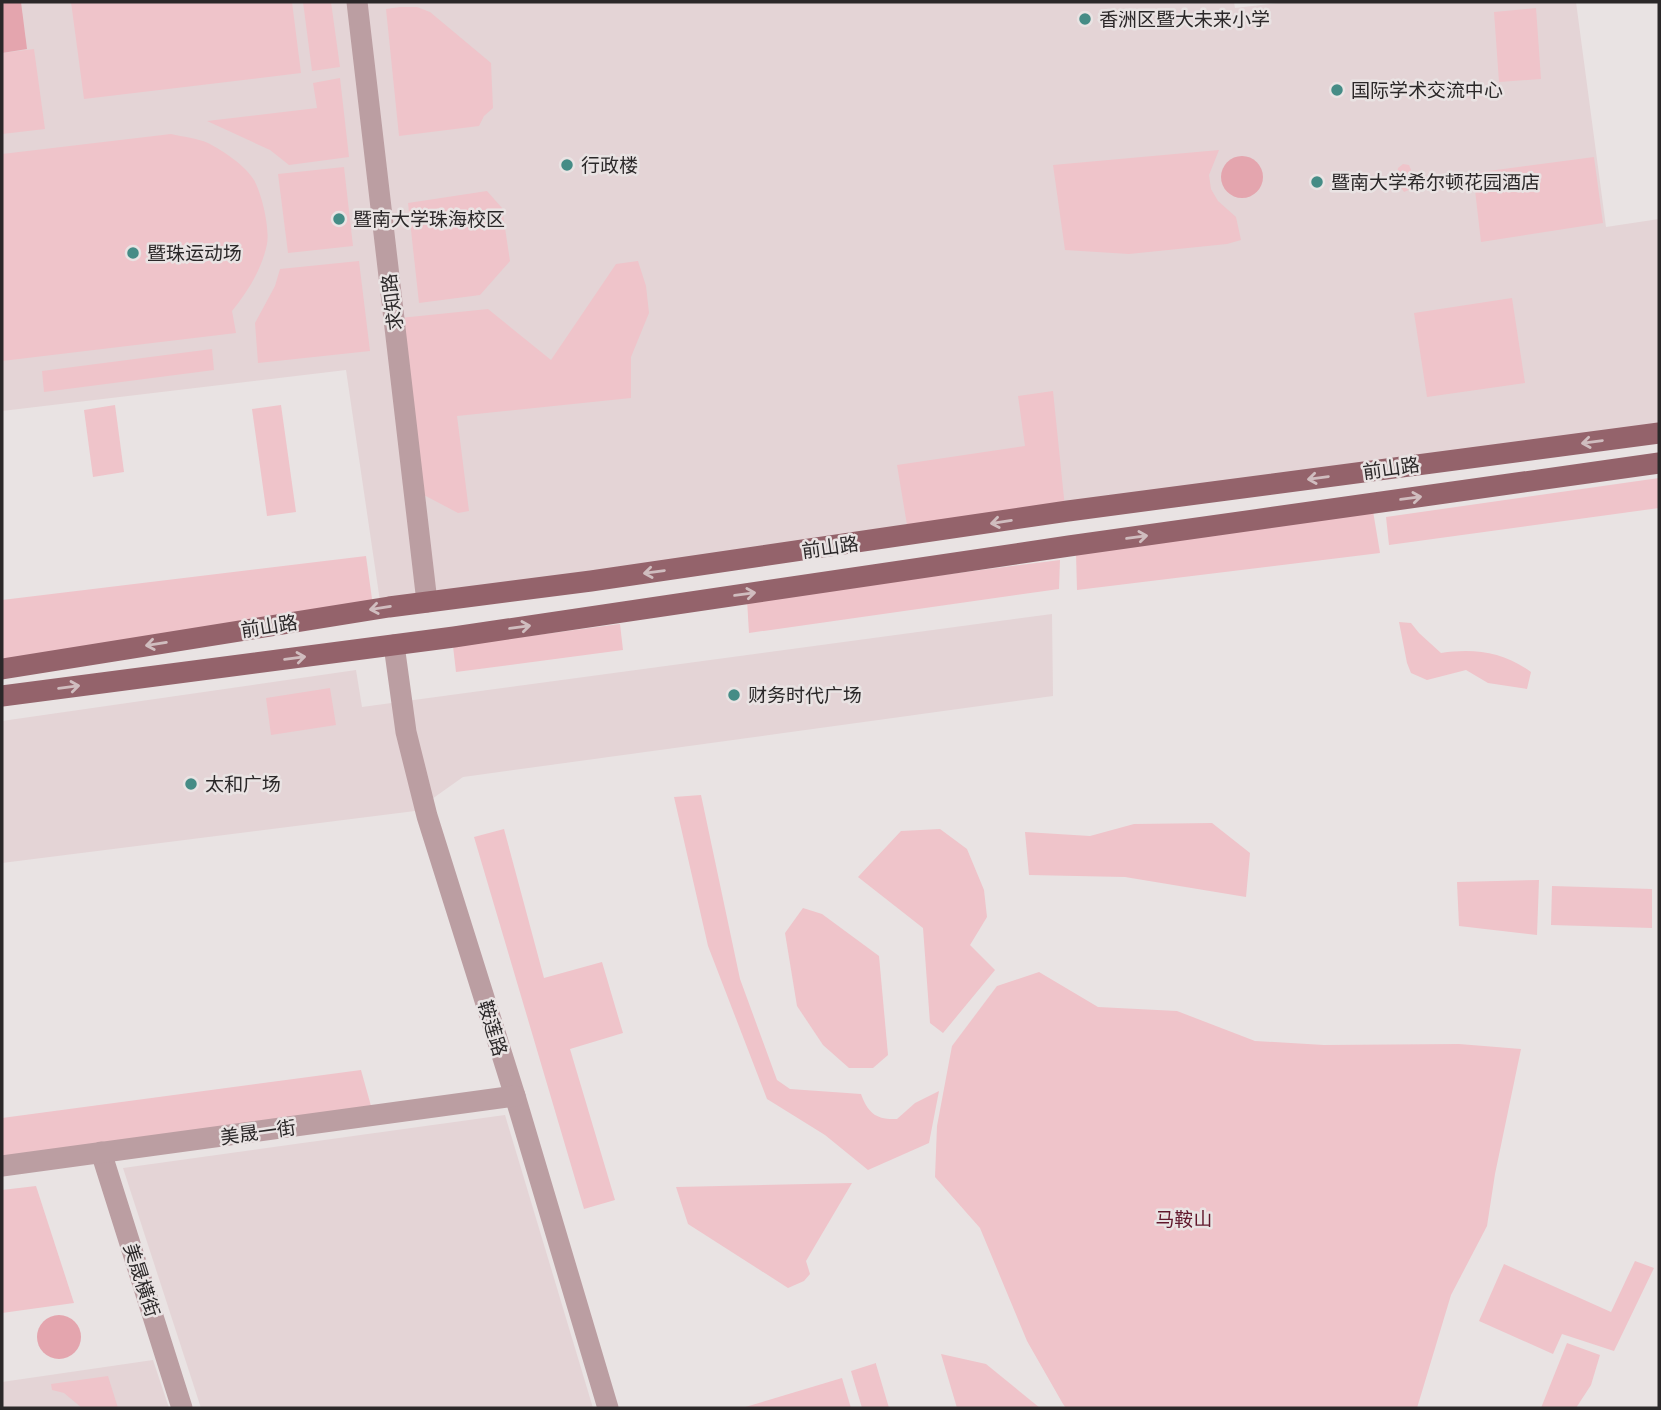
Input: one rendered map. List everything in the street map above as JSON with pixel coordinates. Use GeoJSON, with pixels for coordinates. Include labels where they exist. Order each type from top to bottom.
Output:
{"type":"FeatureCollection","features":[{"type":"Feature","properties":{"kind":"main road","name":"前山路"},"geometry":{"type":"LineString","coordinates":[[2,669],[428,602],[591,581],[1068,511],[1659,433]]}},
{"type":"Feature","properties":{"kind":"main road","name":"前山路"},"geometry":{"type":"LineString","coordinates":[[2,696],[394,645],[1659,463]]}},
{"type":"Feature","properties":{"kind":"street","name":"求知路"},"geometry":{"type":"LineString","coordinates":[[357,2],[428,602]]}},
{"type":"Feature","properties":{"kind":"street","name":"鞍莲路"},"geometry":{"type":"LineString","coordinates":[[394,645],[406,732],[426,816],[608,1408]]}},
{"type":"Feature","properties":{"kind":"street","name":"美晟一街"},"geometry":{"type":"LineString","coordinates":[[2,1166],[514,1096]]}},
{"type":"Feature","properties":{"kind":"street","name":"美晟橫街"},"geometry":{"type":"LineString","coordinates":[[101,1152],[182,1408]]}},
{"type":"Feature","properties":{"kind":"shaded area"},"geometry":{"type":"Polygon","coordinates":[[[2,2],[1234,2],[1235,8],[1287,2],[1576,2],[1606,227],[1659,219],[1659,432],[381,608],[346,370],[2,411],[2,2]]]}},
{"type":"Feature","properties":{"kind":"shaded area"},"geometry":{"type":"Polygon","coordinates":[[[2,2],[21,2],[27,49],[2,53],[2,2]]]}},
{"type":"Feature","properties":{"kind":"shaded area"},"geometry":{"type":"Polygon","coordinates":[[[1242,156],[1257,162],[1263,177],[1257,192],[1242,198],[1227,192],[1221,177],[1227,162],[1242,156]]]}},
{"type":"Feature","properties":{"kind":"shaded area"},"geometry":{"type":"Polygon","coordinates":[[[1052,614],[1053,696],[463,777],[415,811],[2,863],[2,721],[356,670],[362,707],[1052,614]]]}},
{"type":"Feature","properties":{"kind":"shaded area"},"geometry":{"type":"Polygon","coordinates":[[[505,1115],[593,1408],[201,1408],[123,1168],[505,1115]]]}},
{"type":"Feature","properties":{"kind":"shaded area"},"geometry":{"type":"Polygon","coordinates":[[[59,1315],[75,1321],[81,1337],[75,1353],[59,1359],[43,1353],[37,1337],[43,1321],[59,1315]]]}},
{"type":"Feature","properties":{"kind":"shaded area"},"geometry":{"type":"Polygon","coordinates":[[[153,1360],[169,1408],[2,1408],[2,1382],[153,1360]]]}},
{"type":"Feature","properties":{"kind":"green space"},"geometry":{"type":"Polygon","coordinates":[[[71,2],[292,2],[301,73],[84,99],[71,2]]]}},
{"type":"Feature","properties":{"kind":"green space"},"geometry":{"type":"Polygon","coordinates":[[[303,2],[331,2],[340,67],[312,71],[303,2]]]}},
{"type":"Feature","properties":{"kind":"green space"},"geometry":{"type":"Polygon","coordinates":[[[417,7],[430,12],[491,63],[493,108],[484,116],[479,126],[399,136],[386,9],[417,7]]]}},
{"type":"Feature","properties":{"kind":"green space"},"geometry":{"type":"Polygon","coordinates":[[[1536,8],[1541,79],[1499,82],[1494,12],[1536,8]]]}},
{"type":"Feature","properties":{"kind":"green space"},"geometry":{"type":"Polygon","coordinates":[[[34,49],[45,129],[2,134],[2,53],[34,49]]]}},
{"type":"Feature","properties":{"kind":"green space"},"geometry":{"type":"Polygon","coordinates":[[[340,78],[349,157],[289,165],[270,150],[207,121],[317,108],[313,83],[340,78]]]}},
{"type":"Feature","properties":{"kind":"green space","name":"暨珠运动场"},"geometry":{"type":"Polygon","coordinates":[[[171,134],[204,141],[227,154],[250,174],[260,194],[266,221],[267,244],[254,279],[232,311],[236,333],[2,361],[2,154],[171,134]]]}},
{"type":"Feature","properties":{"kind":"green space"},"geometry":{"type":"Polygon","coordinates":[[[1219,150],[1209,175],[1211,189],[1218,201],[1236,217],[1241,240],[1227,244],[1129,254],[1065,250],[1053,165],[1219,150]]]}},
{"type":"Feature","properties":{"kind":"green space"},"geometry":{"type":"Polygon","coordinates":[[[1594,157],[1603,223],[1481,242],[1473,173],[1594,157]]]}},
{"type":"Feature","properties":{"kind":"green space"},"geometry":{"type":"Polygon","coordinates":[[[1403,164],[1409,165],[1414,177],[1413,188],[1404,192],[1396,180],[1398,168],[1403,164]]]}},
{"type":"Feature","properties":{"kind":"green space"},"geometry":{"type":"Polygon","coordinates":[[[344,167],[353,246],[288,253],[278,174],[344,167]]]}},
{"type":"Feature","properties":{"kind":"green space"},"geometry":{"type":"Polygon","coordinates":[[[487,191],[502,208],[510,261],[480,295],[419,303],[408,203],[487,191]]]}},
{"type":"Feature","properties":{"kind":"green space"},"geometry":{"type":"Polygon","coordinates":[[[359,261],[370,351],[258,363],[255,323],[275,286],[280,269],[359,261]]]}},
{"type":"Feature","properties":{"kind":"green space"},"geometry":{"type":"Polygon","coordinates":[[[638,261],[646,286],[649,313],[631,357],[631,398],[457,416],[469,511],[458,513],[422,494],[400,318],[488,309],[551,360],[616,264],[638,261]]]}},
{"type":"Feature","properties":{"kind":"green space"},"geometry":{"type":"Polygon","coordinates":[[[1512,298],[1525,383],[1427,397],[1414,313],[1512,298]]]}},
{"type":"Feature","properties":{"kind":"green space"},"geometry":{"type":"Polygon","coordinates":[[[212,349],[214,370],[44,392],[42,371],[212,349]]]}},
{"type":"Feature","properties":{"kind":"green space"},"geometry":{"type":"Polygon","coordinates":[[[1053,391],[1065,508],[908,531],[897,465],[1025,446],[1018,396],[1053,391]]]}},
{"type":"Feature","properties":{"kind":"green space"},"geometry":{"type":"Polygon","coordinates":[[[115,405],[124,472],[93,477],[84,410],[115,405]]]}},
{"type":"Feature","properties":{"kind":"green space"},"geometry":{"type":"Polygon","coordinates":[[[281,405],[296,512],[267,516],[252,409],[281,405]]]}},
{"type":"Feature","properties":{"kind":"green space"},"geometry":{"type":"Polygon","coordinates":[[[1659,478],[1659,508],[1389,545],[1386,517],[1659,478]]]}},
{"type":"Feature","properties":{"kind":"green space"},"geometry":{"type":"Polygon","coordinates":[[[1373,511],[1380,553],[1077,590],[1076,553],[1373,511]]]}},
{"type":"Feature","properties":{"kind":"green space"},"geometry":{"type":"Polygon","coordinates":[[[366,556],[373,606],[2,664],[2,600],[366,556]]]}},
{"type":"Feature","properties":{"kind":"green space"},"geometry":{"type":"Polygon","coordinates":[[[1060,560],[1059,589],[749,633],[747,600],[1060,560]]]}},
{"type":"Feature","properties":{"kind":"green space"},"geometry":{"type":"Polygon","coordinates":[[[1399,622],[1411,623],[1441,653],[1488,653],[1520,665],[1531,672],[1527,689],[1488,683],[1466,670],[1427,680],[1411,673],[1399,622]]]}},
{"type":"Feature","properties":{"kind":"green space"},"geometry":{"type":"Polygon","coordinates":[[[620,624],[623,650],[456,672],[453,646],[620,624]]]}},
{"type":"Feature","properties":{"kind":"green space"},"geometry":{"type":"Polygon","coordinates":[[[330,688],[336,725],[271,735],[266,698],[330,688]]]}},
{"type":"Feature","properties":{"kind":"green space"},"geometry":{"type":"Polygon","coordinates":[[[701,795],[740,979],[777,1080],[790,1089],[861,1094],[874,1114],[890,1119],[897,1119],[915,1103],[939,1091],[929,1143],[868,1170],[825,1135],[767,1099],[708,946],[674,797],[701,795]]]}},
{"type":"Feature","properties":{"kind":"green space"},"geometry":{"type":"Polygon","coordinates":[[[1212,823],[1250,853],[1246,897],[1125,877],[1029,875],[1025,832],[1090,836],[1134,824],[1212,823]]]}},
{"type":"Feature","properties":{"kind":"green space"},"geometry":{"type":"Polygon","coordinates":[[[504,829],[544,978],[602,962],[623,1033],[570,1049],[615,1200],[584,1209],[474,837],[504,829]]]}},
{"type":"Feature","properties":{"kind":"green space"},"geometry":{"type":"Polygon","coordinates":[[[940,829],[967,849],[984,890],[987,917],[970,945],[995,970],[943,1033],[930,1023],[923,928],[858,877],[901,831],[940,829]]]}},
{"type":"Feature","properties":{"kind":"green space"},"geometry":{"type":"Polygon","coordinates":[[[1539,880],[1537,935],[1459,926],[1457,882],[1539,880]]]}},
{"type":"Feature","properties":{"kind":"green space"},"geometry":{"type":"Polygon","coordinates":[[[1552,886],[1652,889],[1652,928],[1551,925],[1552,886]]]}},
{"type":"Feature","properties":{"kind":"green space"},"geometry":{"type":"Polygon","coordinates":[[[803,908],[822,914],[879,956],[888,1055],[873,1068],[849,1068],[823,1045],[797,1006],[785,933],[803,908]]]}},
{"type":"Feature","properties":{"kind":"green space","name":"马鞍山"},"geometry":{"type":"Polygon","coordinates":[[[1039,972],[1098,1007],[1177,1011],[1255,1041],[1324,1045],[1459,1044],[1521,1049],[1487,1226],[1451,1295],[1417,1408],[1066,1408],[1027,1341],[980,1228],[935,1177],[937,1126],[952,1046],[997,986],[1039,972]]]}},
{"type":"Feature","properties":{"kind":"green space"},"geometry":{"type":"Polygon","coordinates":[[[361,1070],[371,1106],[2,1157],[2,1118],[361,1070]]]}},
{"type":"Feature","properties":{"kind":"green space"},"geometry":{"type":"Polygon","coordinates":[[[852,1183],[806,1261],[810,1274],[804,1281],[788,1288],[688,1224],[676,1187],[852,1183]]]}},
{"type":"Feature","properties":{"kind":"green space"},"geometry":{"type":"Polygon","coordinates":[[[36,1186],[74,1303],[2,1313],[2,1190],[36,1186]]]}},
{"type":"Feature","properties":{"kind":"green space"},"geometry":{"type":"Polygon","coordinates":[[[1635,1261],[1654,1268],[1614,1351],[1562,1334],[1553,1354],[1479,1321],[1504,1264],[1611,1312],[1635,1261]]]}},
{"type":"Feature","properties":{"kind":"green space"},"geometry":{"type":"Polygon","coordinates":[[[1567,1343],[1600,1355],[1591,1385],[1576,1408],[1541,1408],[1567,1343]]]}},
{"type":"Feature","properties":{"kind":"green space"},"geometry":{"type":"Polygon","coordinates":[[[941,1354],[986,1364],[1040,1408],[957,1408],[941,1354]]]}},
{"type":"Feature","properties":{"kind":"green space"},"geometry":{"type":"Polygon","coordinates":[[[876,1363],[889,1408],[862,1408],[851,1371],[876,1363]]]}},
{"type":"Feature","properties":{"kind":"green space"},"geometry":{"type":"Polygon","coordinates":[[[108,1376],[118,1408],[82,1408],[64,1393],[52,1390],[51,1384],[108,1376]]]}},
{"type":"Feature","properties":{"kind":"green space"},"geometry":{"type":"Polygon","coordinates":[[[842,1378],[851,1408],[742,1408],[842,1378]]]}},
{"type":"Feature","properties":{"kind":"place","name":"香洲区暨大未来小学"},"geometry":{"type":"Point","coordinates":[1085,19]}},
{"type":"Feature","properties":{"kind":"place","name":"国际学术交流中心"},"geometry":{"type":"Point","coordinates":[1337,90]}},
{"type":"Feature","properties":{"kind":"place","name":"行政楼"},"geometry":{"type":"Point","coordinates":[567,165]}},
{"type":"Feature","properties":{"kind":"place","name":"暨南大学希尔顿花园酒店"},"geometry":{"type":"Point","coordinates":[1317,182]}},
{"type":"Feature","properties":{"kind":"place","name":"暨南大学珠海校区"},"geometry":{"type":"Point","coordinates":[339,219]}},
{"type":"Feature","properties":{"kind":"place","name":"暨珠运动场"},"geometry":{"type":"Point","coordinates":[133,253]}},
{"type":"Feature","properties":{"kind":"place","name":"财务时代广场"},"geometry":{"type":"Point","coordinates":[734,695]}},
{"type":"Feature","properties":{"kind":"place","name":"太和广场"},"geometry":{"type":"Point","coordinates":[191,784]}}]}
